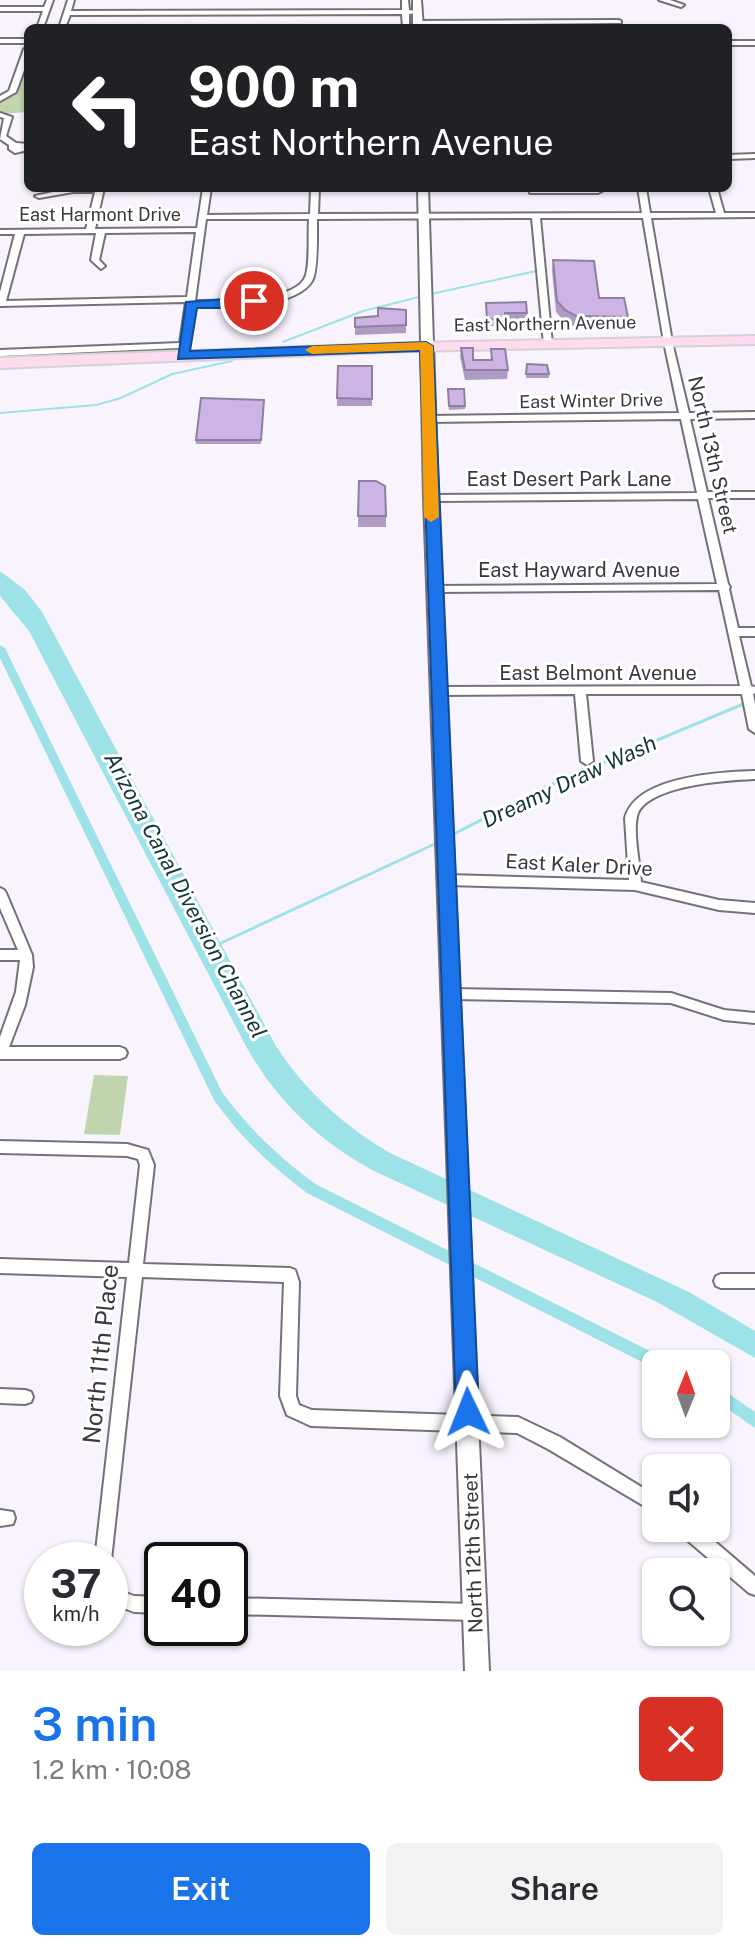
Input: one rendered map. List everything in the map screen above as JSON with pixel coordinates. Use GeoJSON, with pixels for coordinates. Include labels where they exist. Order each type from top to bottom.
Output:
{"type":"FeatureCollection","features":[{"type":"Feature","properties":{"kind":"main road","name":"East Northern Avenue"},"geometry":{"type":"LineString","coordinates":[[0,363],[183,350],[210,355],[426,346],[755,340]]}},
{"type":"Feature","properties":{"kind":"street"},"geometry":{"type":"LineString","coordinates":[[41,24],[50,0]]}},
{"type":"Feature","properties":{"kind":"street"},"geometry":{"type":"LineString","coordinates":[[63,24],[71,0]]}},
{"type":"Feature","properties":{"kind":"street"},"geometry":{"type":"LineString","coordinates":[[405,0],[406,24]]}},
{"type":"Feature","properties":{"kind":"street"},"geometry":{"type":"LineString","coordinates":[[417,0],[418,21]]}},
{"type":"Feature","properties":{"kind":"street"},"geometry":{"type":"LineString","coordinates":[[662,0],[681,5]]}},
{"type":"Feature","properties":{"kind":"street"},"geometry":{"type":"LineString","coordinates":[[0,9],[47,9]]}},
{"type":"Feature","properties":{"kind":"street"},"geometry":{"type":"LineString","coordinates":[[66,13],[405,12],[418,21],[619,22]]}},
{"type":"Feature","properties":{"kind":"street"},"geometry":{"type":"LineString","coordinates":[[0,41],[24,41]]}},
{"type":"Feature","properties":{"kind":"street"},"geometry":{"type":"LineString","coordinates":[[732,43],[755,43]]}},
{"type":"Feature","properties":{"kind":"street"},"geometry":{"type":"LineString","coordinates":[[0,99],[12,92],[24,60]]}},
{"type":"Feature","properties":{"kind":"street"},"geometry":{"type":"LineString","coordinates":[[0,115],[8,117],[2,137],[20,146]]}},
{"type":"Feature","properties":{"kind":"street"},"geometry":{"type":"LineString","coordinates":[[0,149],[20,146]]}},
{"type":"Feature","properties":{"kind":"street"},"geometry":{"type":"LineString","coordinates":[[732,157],[755,156]]}},
{"type":"Feature","properties":{"kind":"street"},"geometry":{"type":"LineString","coordinates":[[39,196],[62,192]]}},
{"type":"Feature","properties":{"kind":"street"},"geometry":{"type":"LineString","coordinates":[[90,231],[99,192]]}},
{"type":"Feature","properties":{"kind":"street"},"geometry":{"type":"LineString","coordinates":[[183,350],[206,192]]}},
{"type":"Feature","properties":{"kind":"street"},"geometry":{"type":"LineString","coordinates":[[20,232],[1,304],[246,303],[306,286],[310,278],[315,192]]}},
{"type":"Feature","properties":{"kind":"street","name":"North 12th Street"},"geometry":{"type":"LineString","coordinates":[[423,192],[434,589],[448,880],[477,1671]]}},
{"type":"Feature","properties":{"kind":"street"},"geometry":{"type":"LineString","coordinates":[[599,192],[603,216]]}},
{"type":"Feature","properties":{"kind":"street","name":"North 13th Street"},"geometry":{"type":"LineString","coordinates":[[643,192],[668,342],[751,690],[755,729]]}},
{"type":"Feature","properties":{"kind":"street"},"geometry":{"type":"LineString","coordinates":[[714,192],[721,215]]}},
{"type":"Feature","properties":{"kind":"street","name":"East Harmont Drive"},"geometry":{"type":"LineString","coordinates":[[203,217],[755,215]]}},
{"type":"Feature","properties":{"kind":"street"},"geometry":{"type":"LineString","coordinates":[[536,217],[544,276],[548,344]]}},
{"type":"Feature","properties":{"kind":"street","name":"East Harmont Drive"},"geometry":{"type":"LineString","coordinates":[[0,232],[201,230]]}},
{"type":"Feature","properties":{"kind":"street"},"geometry":{"type":"LineString","coordinates":[[101,231],[95,260],[101,266]]}},
{"type":"Feature","properties":{"kind":"street","name":"East Northern Avenue"},"geometry":{"type":"LineString","coordinates":[[0,353],[183,350]]}},
{"type":"Feature","properties":{"kind":"street","name":"East Winter Drive"},"geometry":{"type":"LineString","coordinates":[[428,419],[755,415]]}},
{"type":"Feature","properties":{"kind":"street","name":"East Desert Park Lane"},"geometry":{"type":"LineString","coordinates":[[431,498],[755,495]]}},
{"type":"Feature","properties":{"kind":"street","name":"East Hayward Avenue"},"geometry":{"type":"LineString","coordinates":[[434,589],[725,587]]}},
{"type":"Feature","properties":{"kind":"street"},"geometry":{"type":"LineString","coordinates":[[735,632],[755,632]]}},
{"type":"Feature","properties":{"kind":"street","name":"East Belmont Avenue"},"geometry":{"type":"LineString","coordinates":[[440,691],[751,690]]}},
{"type":"Feature","properties":{"kind":"street"},"geometry":{"type":"LineString","coordinates":[[580,691],[587,761]]}},
{"type":"Feature","properties":{"kind":"street"},"geometry":{"type":"LineString","coordinates":[[635,885],[629,810],[646,799],[697,778],[755,775]]}},
{"type":"Feature","properties":{"kind":"street","name":"East Kaler Drive"},"geometry":{"type":"LineString","coordinates":[[448,880],[635,885],[719,905],[755,908]]}},
{"type":"Feature","properties":{"kind":"street"},"geometry":{"type":"LineString","coordinates":[[0,893],[26,955],[27,966],[17,1011],[0,1052],[120,1053]]}},
{"type":"Feature","properties":{"kind":"street"},"geometry":{"type":"LineString","coordinates":[[0,955],[26,955]]}},
{"type":"Feature","properties":{"kind":"street"},"geometry":{"type":"LineString","coordinates":[[452,994],[671,998],[724,1015],[755,1018]]}},
{"type":"Feature","properties":{"kind":"street","name":"North 11th Place"},"geometry":{"type":"LineString","coordinates":[[0,1147],[127,1150],[143,1154],[147,1165],[105,1542]]}},
{"type":"Feature","properties":{"kind":"street"},"geometry":{"type":"LineString","coordinates":[[0,1266],[290,1275],[288,1396],[293,1410],[311,1418],[518,1425],[642,1496]]}},
{"type":"Feature","properties":{"kind":"street"},"geometry":{"type":"LineString","coordinates":[[721,1281],[755,1281]]}},
{"type":"Feature","properties":{"kind":"street"},"geometry":{"type":"LineString","coordinates":[[0,1396],[25,1397]]}},
{"type":"Feature","properties":{"kind":"street"},"geometry":{"type":"LineString","coordinates":[[702,1542],[755,1587]]}},
{"type":"Feature","properties":{"kind":"street"},"geometry":{"type":"LineString","coordinates":[[248,1606],[475,1612]]}},
{"type":"Feature","properties":{"kind":"green space"},"geometry":{"type":"Polygon","coordinates":[[[24,65],[24,112],[0,114],[0,100],[15,93],[24,65]]]}},
{"type":"Feature","properties":{"kind":"green space"},"geometry":{"type":"Polygon","coordinates":[[[94,1075],[128,1076],[120,1135],[84,1134],[94,1075]]]}},
{"type":"Feature","properties":{"kind":"water","name":"Arizona Canal Diversion Channel"},"geometry":{"type":"Polygon","coordinates":[[[0,571],[25,590],[42,612],[276,1046],[313,1093],[341,1119],[390,1153],[689,1292],[755,1331],[755,1358],[657,1302],[374,1171],[335,1147],[286,1103],[247,1048],[29,631],[0,596],[0,571]]]}},
{"type":"Feature","properties":{"kind":"building"},"geometry":{"type":"Polygon","coordinates":[[[553,260],[594,261],[599,298],[624,298],[628,317],[576,316],[565,310],[557,301],[553,260]]]}},
{"type":"Feature","properties":{"kind":"building"},"geometry":{"type":"Polygon","coordinates":[[[526,302],[527,313],[505,313],[505,319],[487,319],[486,303],[526,302]]]}},
{"type":"Feature","properties":{"kind":"building"},"geometry":{"type":"Polygon","coordinates":[[[378,308],[406,310],[406,325],[355,327],[355,318],[378,316],[378,308]]]}},
{"type":"Feature","properties":{"kind":"building"},"geometry":{"type":"Polygon","coordinates":[[[461,348],[473,348],[473,360],[492,360],[491,349],[505,349],[508,370],[465,370],[461,348]]]}},
{"type":"Feature","properties":{"kind":"building"},"geometry":{"type":"Polygon","coordinates":[[[527,364],[547,365],[549,374],[526,374],[527,364]]]}},
{"type":"Feature","properties":{"kind":"building"},"geometry":{"type":"Polygon","coordinates":[[[338,366],[372,366],[372,399],[337,398],[338,366]]]}},
{"type":"Feature","properties":{"kind":"building"},"geometry":{"type":"Polygon","coordinates":[[[448,389],[464,389],[465,406],[449,406],[448,389]]]}},
{"type":"Feature","properties":{"kind":"building"},"geometry":{"type":"Polygon","coordinates":[[[201,398],[264,400],[261,440],[196,440],[201,398]]]}},
{"type":"Feature","properties":{"kind":"building"},"geometry":{"type":"Polygon","coordinates":[[[359,481],[376,481],[385,486],[386,516],[358,516],[359,481]]]}},
{"type":"Feature","properties":{"kind":"waterway"},"geometry":{"type":"LineString","coordinates":[[431,294],[536,271]]}},
{"type":"Feature","properties":{"kind":"waterway"},"geometry":{"type":"LineString","coordinates":[[283,342],[363,311],[423,296]]}},
{"type":"Feature","properties":{"kind":"waterway"},"geometry":{"type":"LineString","coordinates":[[0,413],[96,405],[121,398],[172,374],[232,361]]}},
{"type":"Feature","properties":{"kind":"waterway"},"geometry":{"type":"LineString","coordinates":[[0,648],[218,1096],[249,1135],[312,1189],[642,1354]]}},
{"type":"Feature","properties":{"kind":"waterway","name":"Dreamy Draw Wash"},"geometry":{"type":"LineString","coordinates":[[452,835],[541,789],[755,699]]}},
{"type":"Feature","properties":{"kind":"waterway","name":"Dreamy Draw Wash"},"geometry":{"type":"LineString","coordinates":[[221,943],[439,842]]}},
{"type":"Feature","properties":{"kind":"waterway"},"geometry":{"type":"LineString","coordinates":[[730,1402],[755,1421]]}},
{"type":"Feature","properties":{"kind":"slow traffic"},"geometry":{"type":"LineString","coordinates":[[312,350],[426,346],[431,517]]}},
{"type":"Feature","properties":{"kind":"route"},"geometry":{"type":"LineString","coordinates":[[254,301],[191,304],[183,356],[426,346],[468,1412]]}}]}
